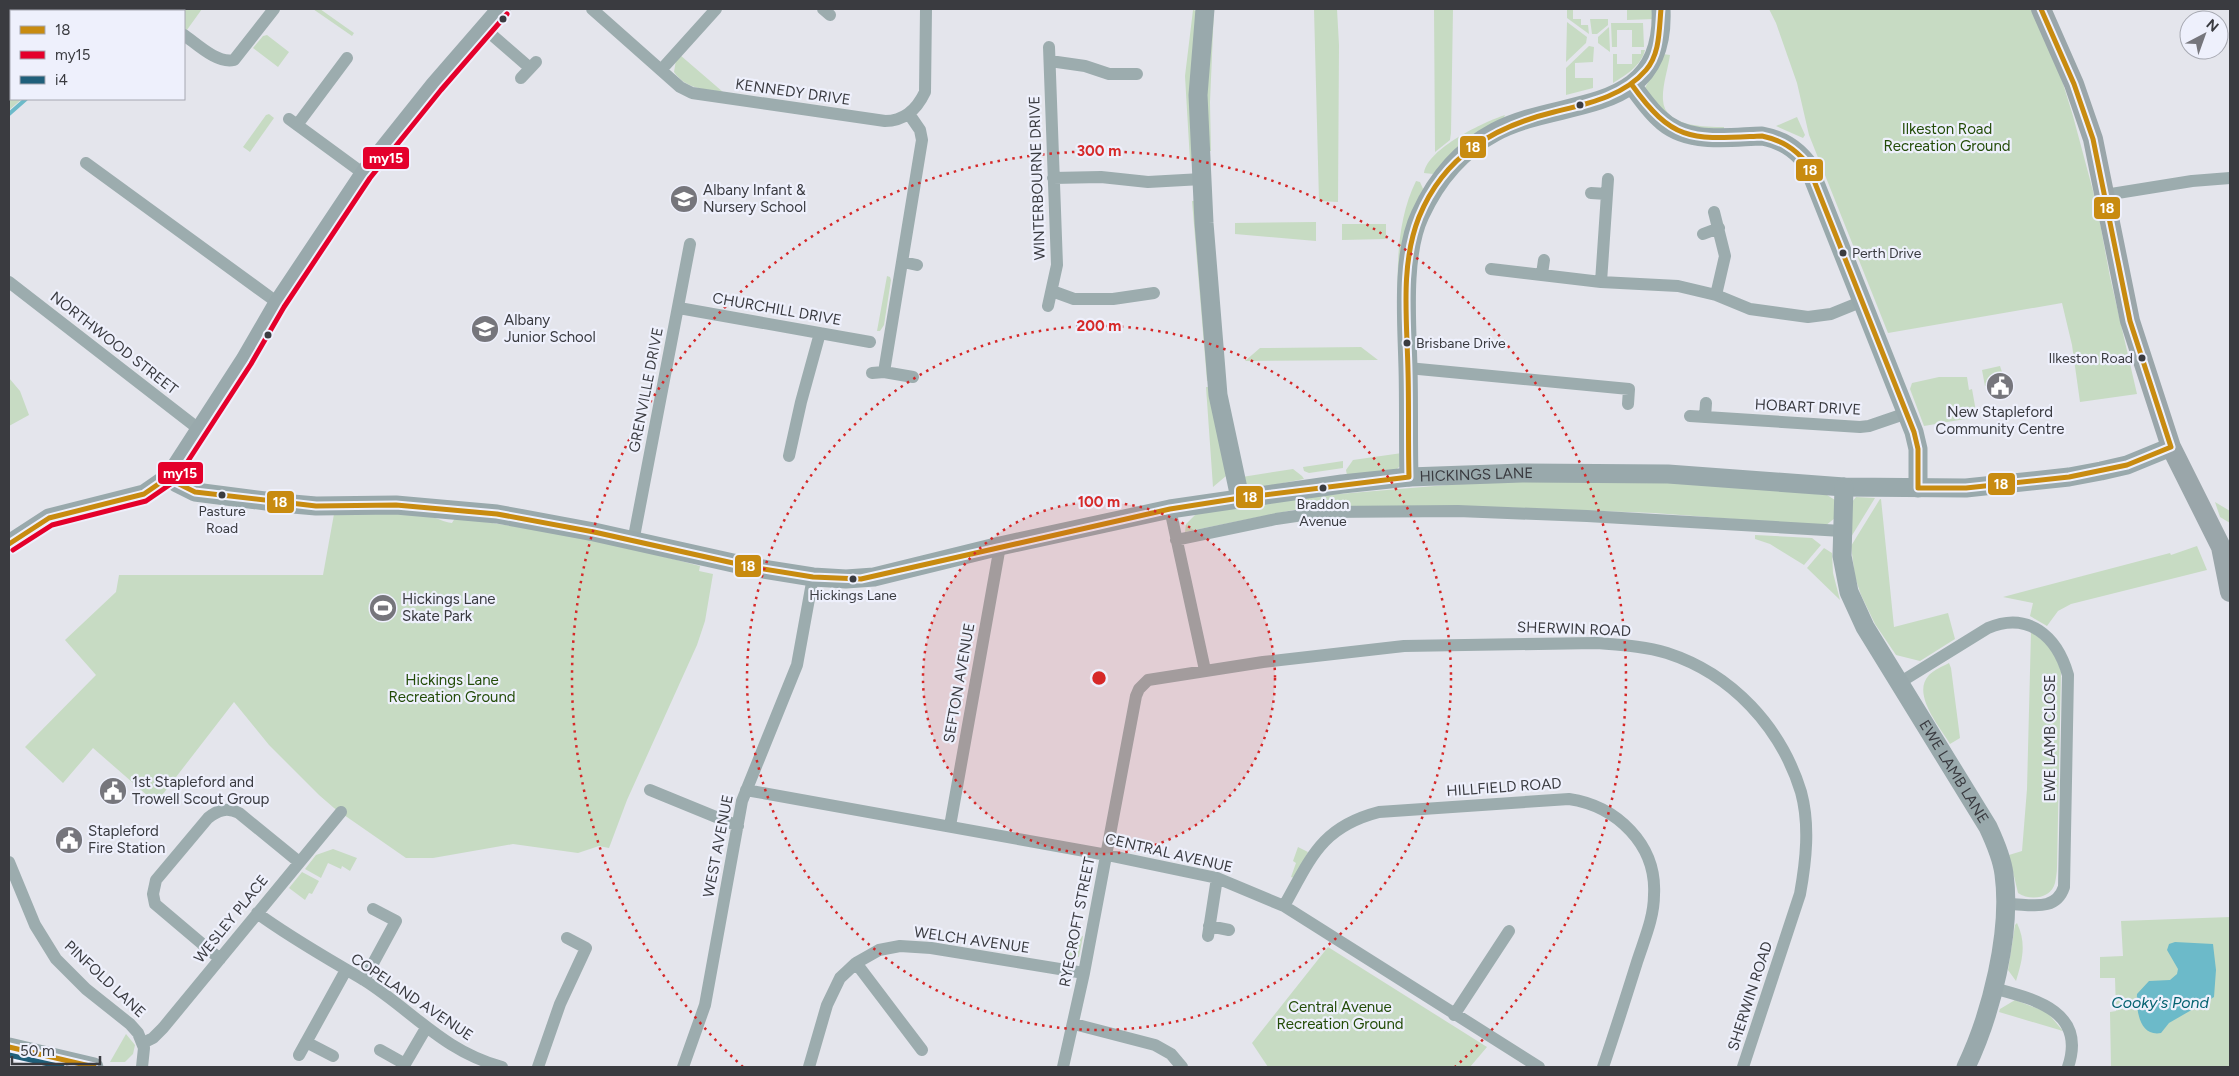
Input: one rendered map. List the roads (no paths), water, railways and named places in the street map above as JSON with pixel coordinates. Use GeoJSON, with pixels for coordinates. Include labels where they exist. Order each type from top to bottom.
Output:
{"type":"FeatureCollection","features":[{"type":"Feature","properties":{"kind":"main road"},"geometry":{"type":"LineString","coordinates":[[9,544],[39,523],[50,518],[144,494],[170,476],[278,303],[364,174],[396,133],[501,9]]}},
{"type":"Feature","properties":{"kind":"main road"},"geometry":{"type":"LineString","coordinates":[[1205,9],[1198,94],[1202,180],[1218,395],[1240,498]]}},
{"type":"Feature","properties":{"kind":"main road"},"geometry":{"type":"LineString","coordinates":[[1409,478],[1408,270],[1410,247],[1420,215],[1436,186],[1448,170],[1473,146],[1496,131],[1612,97],[1632,85],[1644,73],[1658,48],[1661,9]]}},
{"type":"Feature","properties":{"kind":"main road"},"geometry":{"type":"LineString","coordinates":[[2041,9],[2074,84],[2093,138],[2130,321],[2170,447],[2225,545],[2230,592]]}},
{"type":"Feature","properties":{"kind":"main road"},"geometry":{"type":"LineString","coordinates":[[1632,85],[1659,119],[1678,132],[1697,137],[1762,136],[1782,142],[1799,153],[1812,173],[1907,413],[1918,449],[1918,488]]}},
{"type":"Feature","properties":{"kind":"main road","name":"HICKINGS LANE"},"geometry":{"type":"LineString","coordinates":[[170,476],[178,483],[196,492],[308,505],[396,505],[497,514],[584,530],[704,558],[813,577],[846,579],[874,577],[1000,546],[1170,509],[1240,498],[1409,478],[1522,472],[1644,474],[1844,486],[1966,488],[2069,477],[2127,465],[2170,447]]}},
{"type":"Feature","properties":{"kind":"main road","name":"EWE LAMB LANE"},"geometry":{"type":"LineString","coordinates":[[1844,486],[1842,556],[1852,599],[1865,627],[1995,841],[2004,873],[2006,904],[2002,942],[1993,988],[1977,1041],[1966,1067]]}},
{"type":"Feature","properties":{"kind":"main road"},"geometry":{"type":"LineString","coordinates":[[9,1047],[86,1066]]}},
{"type":"Feature","properties":{"kind":"street"},"geometry":{"type":"LineString","coordinates":[[185,36],[219,59],[231,61],[234,60],[274,9]]}},
{"type":"Feature","properties":{"kind":"street","name":"KENNEDY DRIVE"},"geometry":{"type":"LineString","coordinates":[[592,9],[680,87],[696,94],[885,121],[898,120],[909,114]]}},
{"type":"Feature","properties":{"kind":"street"},"geometry":{"type":"LineString","coordinates":[[661,70],[716,9]]}},
{"type":"Feature","properties":{"kind":"street"},"geometry":{"type":"LineString","coordinates":[[913,377],[878,372],[903,262],[922,140],[920,130],[909,114],[919,103],[925,92],[926,9]]}},
{"type":"Feature","properties":{"kind":"street"},"geometry":{"type":"LineString","coordinates":[[484,28],[533,65],[521,78]]}},
{"type":"Feature","properties":{"kind":"street","name":"WINTERBOURNE DRIVE"},"geometry":{"type":"LineString","coordinates":[[1048,306],[1057,265],[1049,47]]}},
{"type":"Feature","properties":{"kind":"street"},"geometry":{"type":"LineString","coordinates":[[347,58],[293,122],[364,174]]}},
{"type":"Feature","properties":{"kind":"street"},"geometry":{"type":"LineString","coordinates":[[1050,61],[1085,66],[1109,74],[1137,74]]}},
{"type":"Feature","properties":{"kind":"street"},"geometry":{"type":"LineString","coordinates":[[86,163],[278,303]]}},
{"type":"Feature","properties":{"kind":"street"},"geometry":{"type":"LineString","coordinates":[[1053,178],[1101,177],[1148,182],[1202,180]]}},
{"type":"Feature","properties":{"kind":"street"},"geometry":{"type":"LineString","coordinates":[[2105,195],[2192,181],[2230,178]]}},
{"type":"Feature","properties":{"kind":"street"},"geometry":{"type":"LineString","coordinates":[[1601,282],[1608,179]]}},
{"type":"Feature","properties":{"kind":"street"},"geometry":{"type":"LineString","coordinates":[[1591,193],[1607,194]]}},
{"type":"Feature","properties":{"kind":"street"},"geometry":{"type":"LineString","coordinates":[[1714,212],[1726,256],[1716,296]]}},
{"type":"Feature","properties":{"kind":"street"},"geometry":{"type":"LineString","coordinates":[[1703,234],[1719,228]]}},
{"type":"Feature","properties":{"kind":"street","name":"GRENVILLE DRIVE"},"geometry":{"type":"LineString","coordinates":[[633,542],[690,244]]}},
{"type":"Feature","properties":{"kind":"street"},"geometry":{"type":"LineString","coordinates":[[1542,274],[1544,260]]}},
{"type":"Feature","properties":{"kind":"street"},"geometry":{"type":"LineString","coordinates":[[903,262],[917,265]]}},
{"type":"Feature","properties":{"kind":"street"},"geometry":{"type":"LineString","coordinates":[[1491,269],[1601,282],[1664,284],[1716,296],[1750,308],[1808,318],[1831,314],[1864,301]]}},
{"type":"Feature","properties":{"kind":"street","name":"NORTHWOOD STREET"},"geometry":{"type":"LineString","coordinates":[[9,282],[200,430]]}},
{"type":"Feature","properties":{"kind":"street"},"geometry":{"type":"LineString","coordinates":[[1052,291],[1074,299],[1113,299],[1133,290],[1154,292]]}},
{"type":"Feature","properties":{"kind":"street","name":"CHURCHILL DRIVE"},"geometry":{"type":"LineString","coordinates":[[679,308],[870,342]]}},
{"type":"Feature","properties":{"kind":"street"},"geometry":{"type":"LineString","coordinates":[[789,456],[801,402],[820,333]]}},
{"type":"Feature","properties":{"kind":"street"},"geometry":{"type":"LineString","coordinates":[[1408,368],[1629,389],[1628,404]]}},
{"type":"Feature","properties":{"kind":"street"},"geometry":{"type":"LineString","coordinates":[[1705,416],[1706,403]]}},
{"type":"Feature","properties":{"kind":"street","name":"HOBART DRIVE"},"geometry":{"type":"LineString","coordinates":[[1690,416],[1860,427],[1870,426],[1907,413]]}},
{"type":"Feature","properties":{"kind":"street"},"geometry":{"type":"LineString","coordinates":[[1170,509],[1205,670]]}},
{"type":"Feature","properties":{"kind":"street"},"geometry":{"type":"LineString","coordinates":[[1176,540],[1276,519],[1323,512],[1551,514],[1842,531]]}},
{"type":"Feature","properties":{"kind":"street","name":"SEFTON AVENUE"},"geometry":{"type":"LineString","coordinates":[[950,826],[1000,546]]}},
{"type":"Feature","properties":{"kind":"street","name":"WEST AVENUE"},"geometry":{"type":"LineString","coordinates":[[683,1067],[705,1005],[746,790],[796,665],[813,577]]}},
{"type":"Feature","properties":{"kind":"street","name":"EWE LAMB CLOSE"},"geometry":{"type":"LineString","coordinates":[[1900,682],[2001,622],[2029,625],[2038,629],[2050,639],[2064,661],[2068,675],[2064,887],[2056,900],[2044,906],[2006,904]]}},
{"type":"Feature","properties":{"kind":"street","name":"SHERWIN ROAD"},"geometry":{"type":"LineString","coordinates":[[1205,670],[1404,646],[1596,643],[1641,647],[1665,652],[1702,668],[1736,690],[1760,714],[1785,752],[1801,793],[1806,845],[1800,894],[1743,1067]]}},
{"type":"Feature","properties":{"kind":"street","name":"RYECROFT STREET"},"geometry":{"type":"LineString","coordinates":[[1062,1067],[1074,1024],[1136,696],[1139,689],[1148,680],[1205,670]]}},
{"type":"Feature","properties":{"kind":"street"},"geometry":{"type":"LineString","coordinates":[[650,790],[738,826]]}},
{"type":"Feature","properties":{"kind":"street","name":"CENTRAL AVENUE"},"geometry":{"type":"LineString","coordinates":[[746,790],[1107,855],[1218,878],[1284,906],[1539,1067]]}},
{"type":"Feature","properties":{"kind":"street","name":"HILLFIELD ROAD"},"geometry":{"type":"LineString","coordinates":[[1284,906],[1318,847],[1334,832],[1358,818],[1379,812],[1570,799],[1594,804],[1615,816],[1637,838],[1646,854],[1652,871],[1655,893],[1649,924],[1603,1067]]}},
{"type":"Feature","properties":{"kind":"street"},"geometry":{"type":"LineString","coordinates":[[220,959],[155,904],[152,894],[156,880],[208,818],[224,809],[238,813],[299,862]]}},
{"type":"Feature","properties":{"kind":"street","name":"WESLEY PLACE"},"geometry":{"type":"LineString","coordinates":[[143,1043],[159,1033],[341,812]]}},
{"type":"Feature","properties":{"kind":"street","name":"PINFOLD LANE"},"geometry":{"type":"LineString","coordinates":[[9,862],[35,926],[56,959],[86,989],[130,1024],[143,1043]]}},
{"type":"Feature","properties":{"kind":"street"},"geometry":{"type":"LineString","coordinates":[[1218,878],[1209,931],[1229,930]]}},
{"type":"Feature","properties":{"kind":"street"},"geometry":{"type":"LineString","coordinates":[[364,980],[396,922],[372,909]]}},
{"type":"Feature","properties":{"kind":"street","name":"COPELAND AVENUE"},"geometry":{"type":"LineString","coordinates":[[257,913],[286,934],[364,980],[408,1011],[426,1028],[452,1046],[481,1061],[502,1067]]}},
{"type":"Feature","properties":{"kind":"street"},"geometry":{"type":"LineString","coordinates":[[1454,1015],[1509,930]]}},
{"type":"Feature","properties":{"kind":"street"},"geometry":{"type":"LineString","coordinates":[[538,1067],[560,1004],[586,948],[567,938]]}},
{"type":"Feature","properties":{"kind":"street","name":"WELCH AVENUE"},"geometry":{"type":"LineString","coordinates":[[809,1067],[832,991],[840,978],[856,963],[880,950],[912,946],[1084,973]]}},
{"type":"Feature","properties":{"kind":"street"},"geometry":{"type":"LineString","coordinates":[[856,963],[922,1050]]}},
{"type":"Feature","properties":{"kind":"street"},"geometry":{"type":"LineString","coordinates":[[299,1055],[346,970]]}},
{"type":"Feature","properties":{"kind":"street"},"geometry":{"type":"LineString","coordinates":[[1993,988],[2036,1000],[2058,1014],[2070,1036],[2072,1050],[2068,1067]]}},
{"type":"Feature","properties":{"kind":"street"},"geometry":{"type":"LineString","coordinates":[[1074,1024],[1155,1045],[1172,1054],[1182,1067]]}},
{"type":"Feature","properties":{"kind":"street"},"geometry":{"type":"LineString","coordinates":[[380,1050],[396,1064],[405,1064],[426,1028]]}},
{"type":"Feature","properties":{"kind":"street"},"geometry":{"type":"LineString","coordinates":[[306,1042],[333,1056]]}},
{"type":"Feature","properties":{"kind":"street"},"geometry":{"type":"LineString","coordinates":[[142,1067],[143,1043]]}},
{"type":"Feature","properties":{"kind":"water","name":"Cooky's Pond"},"geometry":{"type":"Polygon","coordinates":[[[2175,942],[2213,944],[2216,970],[2214,997],[2169,1023],[2161,1033],[2154,1033],[2148,1031],[2140,1021],[2137,994],[2149,981],[2170,980],[2177,974],[2178,969],[2167,950],[2169,944],[2175,942]]]}},
{"type":"Feature","properties":{"kind":"waterway"},"geometry":{"type":"LineString","coordinates":[[9,114],[25,100]]}},
{"type":"Feature","properties":{"kind":"place","name":"Albany Infant & Nursery School"},"geometry":{"type":"Point","coordinates":[684,199]}},
{"type":"Feature","properties":{"kind":"place","name":"Perth Drive"},"geometry":{"type":"Point","coordinates":[1843,253]}},
{"type":"Feature","properties":{"kind":"place","name":"Albany Junior School"},"geometry":{"type":"Point","coordinates":[485,329]}},
{"type":"Feature","properties":{"kind":"place","name":"Brisbane Drive"},"geometry":{"type":"Point","coordinates":[1407,343]}},
{"type":"Feature","properties":{"kind":"place","name":"Ilkeston Road"},"geometry":{"type":"Point","coordinates":[2142,358]}},
{"type":"Feature","properties":{"kind":"place","name":"New Stapleford Community Centre"},"geometry":{"type":"Point","coordinates":[2000,386]}},
{"type":"Feature","properties":{"kind":"place","name":"Braddon Avenue"},"geometry":{"type":"Point","coordinates":[1323,488]}},
{"type":"Feature","properties":{"kind":"place","name":"Pasture Road"},"geometry":{"type":"Point","coordinates":[222,495]}},
{"type":"Feature","properties":{"kind":"place","name":"Hickings Lane"},"geometry":{"type":"Point","coordinates":[853,579]}},
{"type":"Feature","properties":{"kind":"place","name":"Hickings Lane Skate Park"},"geometry":{"type":"Point","coordinates":[383,608]}},
{"type":"Feature","properties":{"kind":"place","name":"1st Stapleford and Trowell Scout Group"},"geometry":{"type":"Point","coordinates":[113,791]}},
{"type":"Feature","properties":{"kind":"place","name":"Stapleford Fire Station"},"geometry":{"type":"Point","coordinates":[69,840]}},
{"type":"Feature","properties":{"kind":"park label","name":"Ilkeston Road Recreation Ground"},"geometry":{"type":"Point","coordinates":[1947,138]}},
{"type":"Feature","properties":{"kind":"park label","name":"Hickings Lane Recreation Ground"},"geometry":{"type":"Point","coordinates":[452,688]}},
{"type":"Feature","properties":{"kind":"park label","name":"Central Avenue Recreation Ground"},"geometry":{"type":"Point","coordinates":[1340,1016]}}]}
